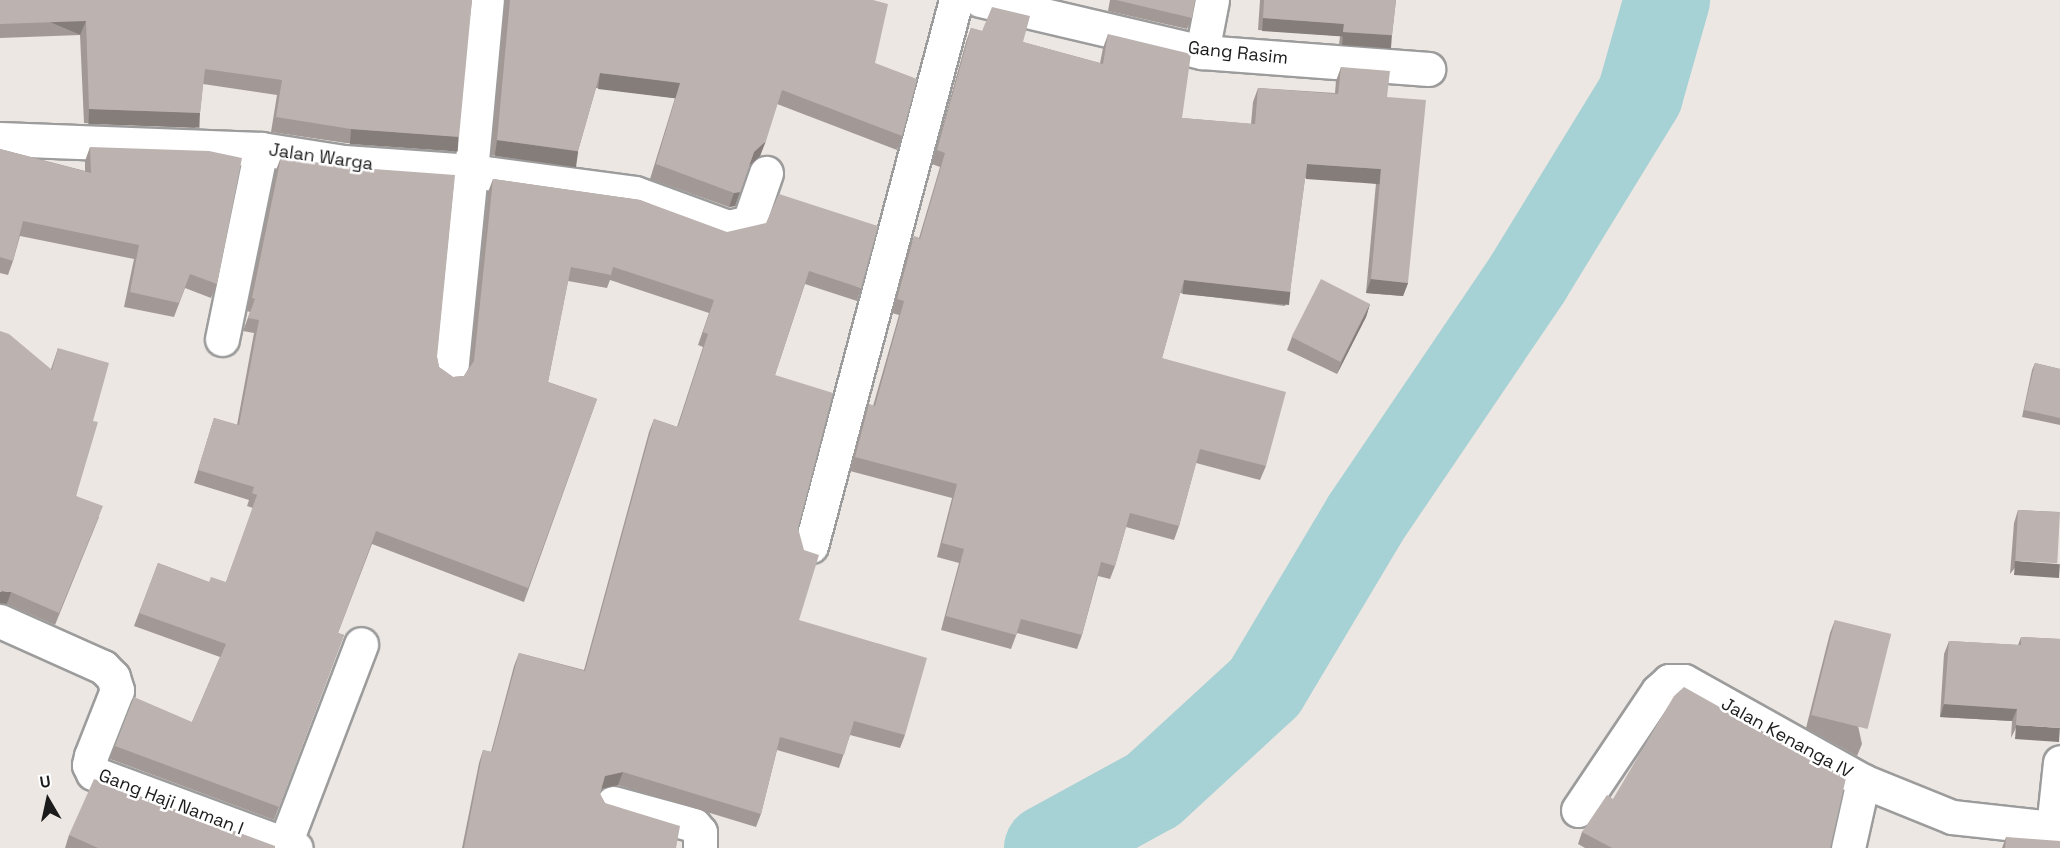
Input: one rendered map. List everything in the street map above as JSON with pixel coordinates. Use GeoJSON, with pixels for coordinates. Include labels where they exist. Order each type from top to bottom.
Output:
{"type":"FeatureCollection","features":[{"type":"Feature","properties":{"kind":"street"},"geometry":{"type":"LineString","coordinates":[[451,372],[487,0]]}},
{"type":"Feature","properties":{"kind":"street"},"geometry":{"type":"LineString","coordinates":[[811,546],[956,0]]}},
{"type":"Feature","properties":{"kind":"street","name":"Gang Rasim"},"geometry":{"type":"LineString","coordinates":[[980,0],[1202,52],[1428,69]]}},
{"type":"Feature","properties":{"kind":"street"},"geometry":{"type":"LineString","coordinates":[[1202,52],[1212,0]]}},
{"type":"Feature","properties":{"kind":"street","name":"Jalan Warga"},"geometry":{"type":"LineString","coordinates":[[0,139],[261,148],[345,162],[471,171],[635,193],[728,227],[749,222],[766,173]]}},
{"type":"Feature","properties":{"kind":"street"},"geometry":{"type":"LineString","coordinates":[[222,339],[261,148]]}},
{"type":"Feature","properties":{"kind":"street","name":"Gang Haji Naman I"},"geometry":{"type":"LineString","coordinates":[[0,621],[103,667],[113,677],[117,690],[91,756],[89,765],[93,773],[290,847]]}},
{"type":"Feature","properties":{"kind":"street"},"geometry":{"type":"LineString","coordinates":[[290,847],[361,644]]}},
{"type":"Feature","properties":{"kind":"street","name":"Jalan Kenanga IV"},"geometry":{"type":"LineString","coordinates":[[1578,810],[1658,691],[1669,681],[1684,681],[1863,781],[1952,817],[2056,828]]}},
{"type":"Feature","properties":{"kind":"street"},"geometry":{"type":"LineString","coordinates":[[2056,828],[2060,762]]}},
{"type":"Feature","properties":{"kind":"street"},"geometry":{"type":"LineString","coordinates":[[1848,848],[1863,781]]}},
{"type":"Feature","properties":{"kind":"street"},"geometry":{"type":"LineString","coordinates":[[613,803],[694,825],[700,832],[700,848]]}},
{"type":"Feature","properties":{"kind":"building"},"geometry":{"type":"Polygon","coordinates":[[[0,0],[472,0],[459,137],[351,129],[276,117],[282,80],[205,69],[200,113],[89,109],[86,21],[0,24],[0,0]]]}},
{"type":"Feature","properties":{"kind":"building"},"geometry":{"type":"Polygon","coordinates":[[[510,0],[873,0],[888,4],[875,63],[917,79],[902,136],[782,90],[766,141],[754,152],[740,192],[734,193],[656,164],[680,83],[600,73],[578,151],[497,140],[510,0]]]}},
{"type":"Feature","properties":{"kind":"building"},"geometry":{"type":"Polygon","coordinates":[[[1116,0],[1195,0],[1192,18],[1116,0]]]}},
{"type":"Feature","properties":{"kind":"building"},"geometry":{"type":"Polygon","coordinates":[[[1264,0],[1396,0],[1392,35],[1343,32],[1344,24],[1263,18],[1264,0]]]}},
{"type":"Feature","properties":{"kind":"building"},"geometry":{"type":"Polygon","coordinates":[[[992,7],[1030,16],[1023,42],[1103,64],[1108,34],[1191,54],[1182,118],[1255,124],[1258,88],[1338,94],[1341,67],[1390,71],[1387,97],[1426,100],[1408,283],[1371,279],[1381,169],[1307,164],[1290,292],[1184,280],[1162,358],[1286,392],[1266,466],[1200,449],[1179,526],[1130,513],[1115,566],[1101,562],[1082,635],[1021,619],[1016,635],[946,616],[964,549],[942,543],[957,484],[855,457],[869,404],[875,406],[904,301],[897,299],[914,236],[920,239],[945,153],[937,150],[971,28],[982,31],[992,7]]]}},
{"type":"Feature","properties":{"kind":"building"},"geometry":{"type":"Polygon","coordinates":[[[90,147],[209,151],[242,158],[217,284],[190,274],[179,303],[130,292],[139,245],[23,221],[13,261],[0,257],[0,149],[91,173],[90,147]]]}},
{"type":"Feature","properties":{"kind":"building"},"geometry":{"type":"Polygon","coordinates":[[[281,157],[347,167],[455,175],[437,357],[439,367],[453,377],[464,376],[474,361],[493,179],[640,200],[727,232],[766,223],[779,194],[878,226],[861,288],[809,271],[775,375],[833,393],[798,528],[804,550],[819,555],[799,620],[927,658],[905,735],[854,721],[844,755],[780,737],[761,814],[623,772],[605,776],[600,794],[605,803],[680,826],[676,848],[464,848],[483,750],[492,752],[519,653],[585,671],[654,419],[678,427],[708,334],[703,332],[714,300],[613,267],[611,275],[571,267],[548,382],[597,399],[528,588],[376,531],[338,633],[344,635],[279,807],[115,746],[134,697],[192,722],[226,644],[139,613],[158,563],[209,582],[211,577],[226,582],[257,495],[252,493],[254,487],[198,470],[214,418],[239,425],[259,320],[248,318],[255,299],[252,298],[281,157]]]}},
{"type":"Feature","properties":{"kind":"building"},"geometry":{"type":"Polygon","coordinates":[[[1321,279],[1370,304],[1340,362],[1291,337],[1321,279]]]}},
{"type":"Feature","properties":{"kind":"building"},"geometry":{"type":"Polygon","coordinates":[[[0,331],[9,334],[52,370],[58,348],[109,363],[93,421],[98,422],[76,496],[103,506],[59,613],[11,592],[0,592],[0,331]]]}},
{"type":"Feature","properties":{"kind":"building"},"geometry":{"type":"Polygon","coordinates":[[[2035,363],[2060,369],[2060,418],[2024,410],[2035,363]]]}},
{"type":"Feature","properties":{"kind":"building"},"geometry":{"type":"Polygon","coordinates":[[[2018,510],[2060,512],[2057,563],[2015,561],[2018,510]]]}},
{"type":"Feature","properties":{"kind":"building"},"geometry":{"type":"Polygon","coordinates":[[[1835,620],[1891,634],[1868,729],[1811,715],[1835,620]]]}},
{"type":"Feature","properties":{"kind":"building"},"geometry":{"type":"Polygon","coordinates":[[[2021,637],[2060,639],[2060,728],[2016,725],[2017,709],[1944,704],[1949,641],[2021,645],[2021,637]]]}},
{"type":"Feature","properties":{"kind":"building"},"geometry":{"type":"Polygon","coordinates":[[[1684,687],[1846,778],[1830,848],[1612,848],[1582,832],[1607,795],[1613,799],[1674,696],[1684,687]]]}},
{"type":"Feature","properties":{"kind":"building"},"geometry":{"type":"Polygon","coordinates":[[[94,779],[275,846],[275,848],[98,848],[69,835],[94,779]]]}},
{"type":"Feature","properties":{"kind":"building"},"geometry":{"type":"Polygon","coordinates":[[[2006,837],[2060,841],[2060,848],[2005,848],[2006,837]]]}},
{"type":"Feature","properties":{"kind":"waterway"},"geometry":{"type":"LineString","coordinates":[[1047,848],[1153,790],[1265,687],[1365,519],[1528,278],[1640,95],[1667,0]]}}]}
